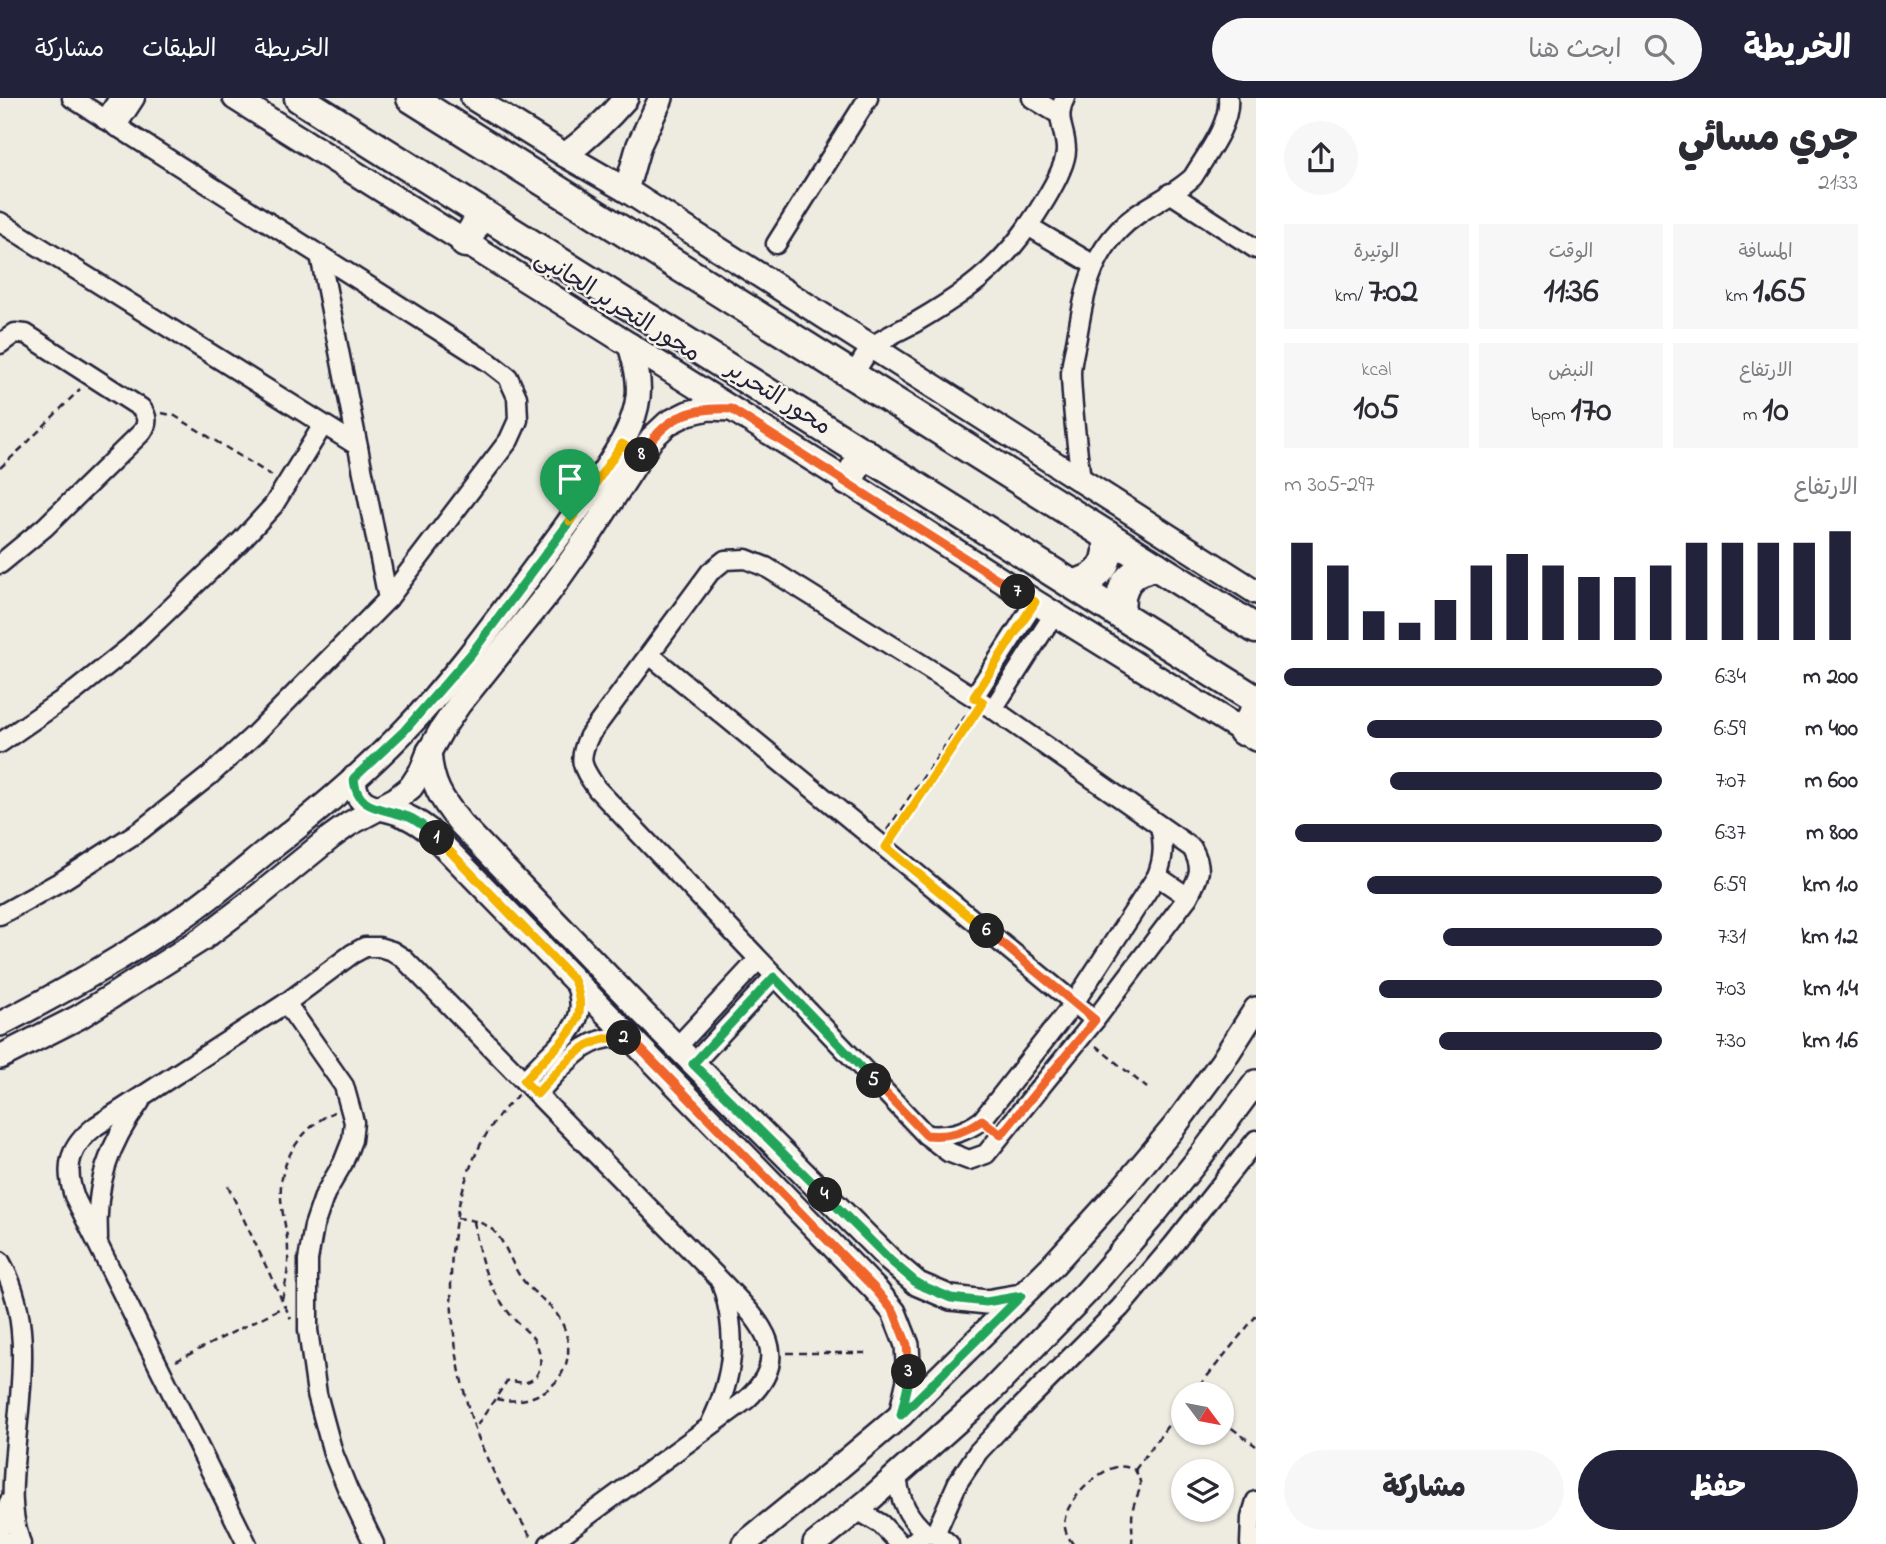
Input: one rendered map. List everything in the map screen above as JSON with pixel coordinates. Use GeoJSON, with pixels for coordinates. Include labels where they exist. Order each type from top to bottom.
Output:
{"type":"FeatureCollection","features":[{"type":"Feature","properties":{"kind":"main road","name":"محور التحرير"},"geometry":{"type":"LineString","coordinates":[[299,98],[1256,700]]}},
{"type":"Feature","properties":{"kind":"main road"},"geometry":{"type":"LineString","coordinates":[[411,98],[1256,629]]}},
{"type":"Feature","properties":{"kind":"main road"},"geometry":{"type":"LineString","coordinates":[[465,243],[482,214]]}},
{"type":"Feature","properties":{"kind":"main road"},"geometry":{"type":"LineString","coordinates":[[847,481],[865,453]]}},
{"type":"Feature","properties":{"kind":"main road"},"geometry":{"type":"LineString","coordinates":[[1073,584],[1095,576],[1102,568],[1108,558],[1107,535]]}},
{"type":"Feature","properties":{"kind":"main road"},"geometry":{"type":"LineString","coordinates":[[1121,615],[1122,592],[1127,582],[1145,568],[1156,566]]}},
{"type":"Feature","properties":{"kind":"street"},"geometry":{"type":"LineString","coordinates":[[0,915],[63,880],[141,830],[209,776],[254,735],[388,599],[509,440],[518,420],[517,397],[508,377],[491,363],[72,98]]}},
{"type":"Feature","properties":{"kind":"street"},"geometry":{"type":"LineString","coordinates":[[111,123],[119,98]]}},
{"type":"Feature","properties":{"kind":"street"},"geometry":{"type":"LineString","coordinates":[[111,123],[135,98]]}},
{"type":"Feature","properties":{"kind":"street","name":"محور التحرير الجانبى"},"geometry":{"type":"LineString","coordinates":[[235,98],[847,481],[1044,608],[1252,726]]}},
{"type":"Feature","properties":{"kind":"street"},"geometry":{"type":"LineString","coordinates":[[473,98],[626,190],[1256,592]]}},
{"type":"Feature","properties":{"kind":"street"},"geometry":{"type":"LineString","coordinates":[[565,155],[588,137],[626,98]]}},
{"type":"Feature","properties":{"kind":"street"},"geometry":{"type":"LineString","coordinates":[[626,190],[639,145],[661,98]]}},
{"type":"Feature","properties":{"kind":"street"},"geometry":{"type":"LineString","coordinates":[[776,244],[868,98]]}},
{"type":"Feature","properties":{"kind":"street"},"geometry":{"type":"LineString","coordinates":[[853,376],[873,346],[953,301],[974,285],[1003,257],[1028,226],[1061,169],[1066,148],[1060,126],[1062,106],[1032,98]]}},
{"type":"Feature","properties":{"kind":"street"},"geometry":{"type":"LineString","coordinates":[[1081,480],[1071,370],[1085,289],[1094,265],[1119,229],[1193,177],[1225,122],[1229,111],[1228,98]]}},
{"type":"Feature","properties":{"kind":"street"},"geometry":{"type":"LineString","coordinates":[[1170,193],[1256,249]]}},
{"type":"Feature","properties":{"kind":"street"},"geometry":{"type":"LineString","coordinates":[[0,222],[358,446]]}},
{"type":"Feature","properties":{"kind":"street"},"geometry":{"type":"LineString","coordinates":[[1028,226],[1094,265]]}},
{"type":"Feature","properties":{"kind":"street"},"geometry":{"type":"LineString","coordinates":[[320,255],[388,599]]}},
{"type":"Feature","properties":{"kind":"street"},"geometry":{"type":"LineString","coordinates":[[0,344],[15,333],[26,334],[145,412],[147,422],[142,432],[45,527],[0,564]]}},
{"type":"Feature","properties":{"kind":"street"},"geometry":{"type":"LineString","coordinates":[[0,1024],[65,991],[185,916],[299,826],[404,731],[471,654],[570,521],[622,444],[633,421],[638,396],[637,370],[630,345]]}},
{"type":"Feature","properties":{"kind":"street"},"geometry":{"type":"LineString","coordinates":[[0,1057],[79,1017],[202,939],[331,837],[349,824],[396,800],[411,787],[459,704],[556,582],[652,438],[668,423],[688,413],[709,408],[731,409]]}},
{"type":"Feature","properties":{"kind":"street"},"geometry":{"type":"LineString","coordinates":[[0,743],[75,691],[130,647],[248,534],[273,506],[323,425]]}},
{"type":"Feature","properties":{"kind":"street"},"geometry":{"type":"LineString","coordinates":[[622,444],[641,457]]}},
{"type":"Feature","properties":{"kind":"street"},"geometry":{"type":"LineString","coordinates":[[746,559],[766,567],[982,702],[1192,848],[1200,861],[1199,877],[1188,897],[1095,1020],[986,1154],[969,1160],[948,1152],[926,1135],[597,789],[584,770],[582,751],[589,736],[650,655],[710,572],[725,560],[746,559]]}},
{"type":"Feature","properties":{"kind":"street"},"geometry":{"type":"LineString","coordinates":[[982,702],[1044,608]]}},
{"type":"Feature","properties":{"kind":"street"},"geometry":{"type":"LineString","coordinates":[[650,655],[1095,1020]]}},
{"type":"Feature","properties":{"kind":"street"},"geometry":{"type":"LineString","coordinates":[[404,731],[414,732],[428,744],[430,770],[436,789],[460,824],[693,1064],[891,1261],[918,1284],[951,1298],[986,1302],[1021,1296]]}},
{"type":"Feature","properties":{"kind":"street"},"geometry":{"type":"LineString","coordinates":[[354,778],[357,795],[370,806],[415,820],[428,830],[875,1289],[894,1312],[907,1345],[909,1380],[901,1415]]}},
{"type":"Feature","properties":{"kind":"street"},"geometry":{"type":"LineString","coordinates":[[926,1135],[956,1134],[970,1129],[982,1120],[1074,1003],[1157,876],[1163,859],[1164,842],[1160,826]]}},
{"type":"Feature","properties":{"kind":"street"},"geometry":{"type":"LineString","coordinates":[[1157,876],[1188,897]]}},
{"type":"Feature","properties":{"kind":"street"},"geometry":{"type":"LineString","coordinates":[[247,1544],[74,1196],[69,1180],[69,1164],[74,1149],[83,1136],[286,1003],[365,947],[379,947],[403,958],[721,1281],[758,1320],[766,1333],[769,1363],[757,1390],[546,1544]]}},
{"type":"Feature","properties":{"kind":"street"},"geometry":{"type":"LineString","coordinates":[[677,1047],[758,960]]}},
{"type":"Feature","properties":{"kind":"street"},"geometry":{"type":"LineString","coordinates":[[693,1064],[774,977]]}},
{"type":"Feature","properties":{"kind":"street"},"geometry":{"type":"LineString","coordinates":[[530,1087],[576,1025],[580,1002],[574,980]]}},
{"type":"Feature","properties":{"kind":"street"},"geometry":{"type":"LineString","coordinates":[[286,1003],[344,1086],[354,1122],[352,1140],[325,1194],[314,1226],[308,1260],[308,1330],[317,1394],[333,1453],[374,1544]]}},
{"type":"Feature","properties":{"kind":"street"},"geometry":{"type":"LineString","coordinates":[[744,1544],[901,1415],[1053,1265],[1174,1127],[1222,1062],[1256,1009]]}},
{"type":"Feature","properties":{"kind":"street"},"geometry":{"type":"LineString","coordinates":[[530,1087],[592,1042],[611,1037],[631,1039]]}},
{"type":"Feature","properties":{"kind":"street"},"geometry":{"type":"LineString","coordinates":[[815,1544],[990,1392],[1086,1293],[1151,1218],[1256,1082]]}},
{"type":"Feature","properties":{"kind":"street"},"geometry":{"type":"LineString","coordinates":[[99,1246],[97,1222],[102,1176],[119,1133],[145,1094]]}},
{"type":"Feature","properties":{"kind":"street"},"geometry":{"type":"LineString","coordinates":[[982,1120],[1001,1135]]}},
{"type":"Feature","properties":{"kind":"street"},"geometry":{"type":"LineString","coordinates":[[937,1537],[958,1482],[978,1452],[1120,1308],[1256,1140]]}},
{"type":"Feature","properties":{"kind":"street"},"geometry":{"type":"LineString","coordinates":[[0,1261],[14,1295],[22,1349],[12,1495],[16,1529],[21,1544],[0,1543]]}},
{"type":"Feature","properties":{"kind":"street"},"geometry":{"type":"LineString","coordinates":[[710,1425],[727,1386],[733,1344],[721,1281]]}},
{"type":"Feature","properties":{"kind":"street"},"geometry":{"type":"LineString","coordinates":[[897,1475],[905,1508],[918,1526],[937,1537]]}},
{"type":"Feature","properties":{"kind":"street"},"geometry":{"type":"LineString","coordinates":[[0,1529],[12,1495]]}},
{"type":"Feature","properties":{"kind":"street"},"geometry":{"type":"LineString","coordinates":[[1250,1544],[1251,1518],[1256,1501]]}},
{"type":"Feature","properties":{"kind":"street"},"geometry":{"type":"LineString","coordinates":[[857,1510],[881,1524],[900,1544]]}},
{"type":"Feature","properties":{"kind":"street"},"geometry":{"type":"LineString","coordinates":[[911,1544],[919,1536],[937,1537]]}},
{"type":"Feature","properties":{"kind":"path"},"geometry":{"type":"LineString","coordinates":[[0,468],[92,376]]}},
{"type":"Feature","properties":{"kind":"path"},"geometry":{"type":"LineString","coordinates":[[145,412],[174,416],[286,485]]}},
{"type":"Feature","properties":{"kind":"path"},"geometry":{"type":"LineString","coordinates":[[882,845],[895,818],[962,720],[982,702]]}},
{"type":"Feature","properties":{"kind":"path"},"geometry":{"type":"LineString","coordinates":[[882,845],[897,831],[982,702]]}},
{"type":"Feature","properties":{"kind":"path"},"geometry":{"type":"LineString","coordinates":[[962,720],[968,724]]}},
{"type":"Feature","properties":{"kind":"path"},"geometry":{"type":"LineString","coordinates":[[957,728],[963,732]]}},
{"type":"Feature","properties":{"kind":"path"},"geometry":{"type":"LineString","coordinates":[[952,735],[958,739]]}},
{"type":"Feature","properties":{"kind":"path"},"geometry":{"type":"LineString","coordinates":[[947,742],[954,746]]}},
{"type":"Feature","properties":{"kind":"path"},"geometry":{"type":"LineString","coordinates":[[943,749],[949,753]]}},
{"type":"Feature","properties":{"kind":"path"},"geometry":{"type":"LineString","coordinates":[[933,763],[940,767]]}},
{"type":"Feature","properties":{"kind":"path"},"geometry":{"type":"LineString","coordinates":[[918,785],[925,789]]}},
{"type":"Feature","properties":{"kind":"path"},"geometry":{"type":"LineString","coordinates":[[910,796],[917,801]]}},
{"type":"Feature","properties":{"kind":"path"},"geometry":{"type":"LineString","coordinates":[[905,804],[912,808]]}},
{"type":"Feature","properties":{"kind":"path"},"geometry":{"type":"LineString","coordinates":[[900,811],[907,816]]}},
{"type":"Feature","properties":{"kind":"path"},"geometry":{"type":"LineString","coordinates":[[895,818],[902,823]]}},
{"type":"Feature","properties":{"kind":"path"},"geometry":{"type":"LineString","coordinates":[[890,826],[897,831]]}},
{"type":"Feature","properties":{"kind":"path"},"geometry":{"type":"LineString","coordinates":[[1083,1035],[1147,1088]]}},
{"type":"Feature","properties":{"kind":"path"},"geometry":{"type":"LineString","coordinates":[[530,1087],[507,1106],[489,1128],[475,1153],[465,1180],[457,1218],[452,1248],[451,1287],[453,1327],[465,1394],[475,1427],[496,1477],[546,1544]]}},
{"type":"Feature","properties":{"kind":"path"},"geometry":{"type":"LineString","coordinates":[[282,1299],[288,1250],[280,1195],[289,1155],[300,1138],[314,1124],[351,1106]]}},
{"type":"Feature","properties":{"kind":"path"},"geometry":{"type":"LineString","coordinates":[[228,1186],[296,1329]]}},
{"type":"Feature","properties":{"kind":"path"},"geometry":{"type":"LineString","coordinates":[[457,1218],[490,1227],[498,1234],[514,1268],[524,1282],[555,1312],[567,1335],[567,1360],[555,1383],[534,1398],[509,1402],[496,1399]]}},
{"type":"Feature","properties":{"kind":"path"},"geometry":{"type":"LineString","coordinates":[[474,1221],[478,1249],[490,1283],[509,1312],[533,1338],[539,1352],[540,1368],[537,1375],[524,1383],[508,1381],[475,1427]]}},
{"type":"Feature","properties":{"kind":"path"},"geometry":{"type":"LineString","coordinates":[[160,1369],[285,1306]]}},
{"type":"Feature","properties":{"kind":"path"},"geometry":{"type":"LineString","coordinates":[[1202,1382],[1256,1316]]}},
{"type":"Feature","properties":{"kind":"path"},"geometry":{"type":"LineString","coordinates":[[769,1353],[871,1353]]}},
{"type":"Feature","properties":{"kind":"path"},"geometry":{"type":"LineString","coordinates":[[1135,1470],[1171,1421]]}},
{"type":"Feature","properties":{"kind":"path"},"geometry":{"type":"LineString","coordinates":[[1234,1430],[1256,1446]]}},
{"type":"Feature","properties":{"kind":"path"},"geometry":{"type":"LineString","coordinates":[[1073,1544],[1065,1530],[1064,1519],[1076,1497],[1097,1477],[1113,1468],[1121,1466],[1135,1470]]}},
{"type":"Feature","properties":{"kind":"path"},"geometry":{"type":"LineString","coordinates":[[1132,1544],[1133,1507],[1141,1484],[1135,1470]]}},
{"type":"Feature","properties":{"kind":"route"},"geometry":{"type":"LineString","coordinates":[[709,408],[731,409],[1035,602],[974,697],[983,702],[886,847],[1095,1020],[1001,1135],[982,1120],[970,1129],[956,1134],[926,1135],[774,977],[693,1064],[891,1261],[918,1284],[951,1298],[986,1302],[1021,1296],[901,1415],[909,1380],[907,1345],[894,1312],[875,1289],[631,1039],[611,1037],[592,1042],[570,1058],[537,1094],[524,1081],[576,1025],[580,1002],[574,980],[428,830],[415,820],[362,802],[354,787],[354,778],[415,720],[471,654],[570,521],[622,444],[641,457],[652,438],[668,423],[688,413],[709,408]]}}]}
